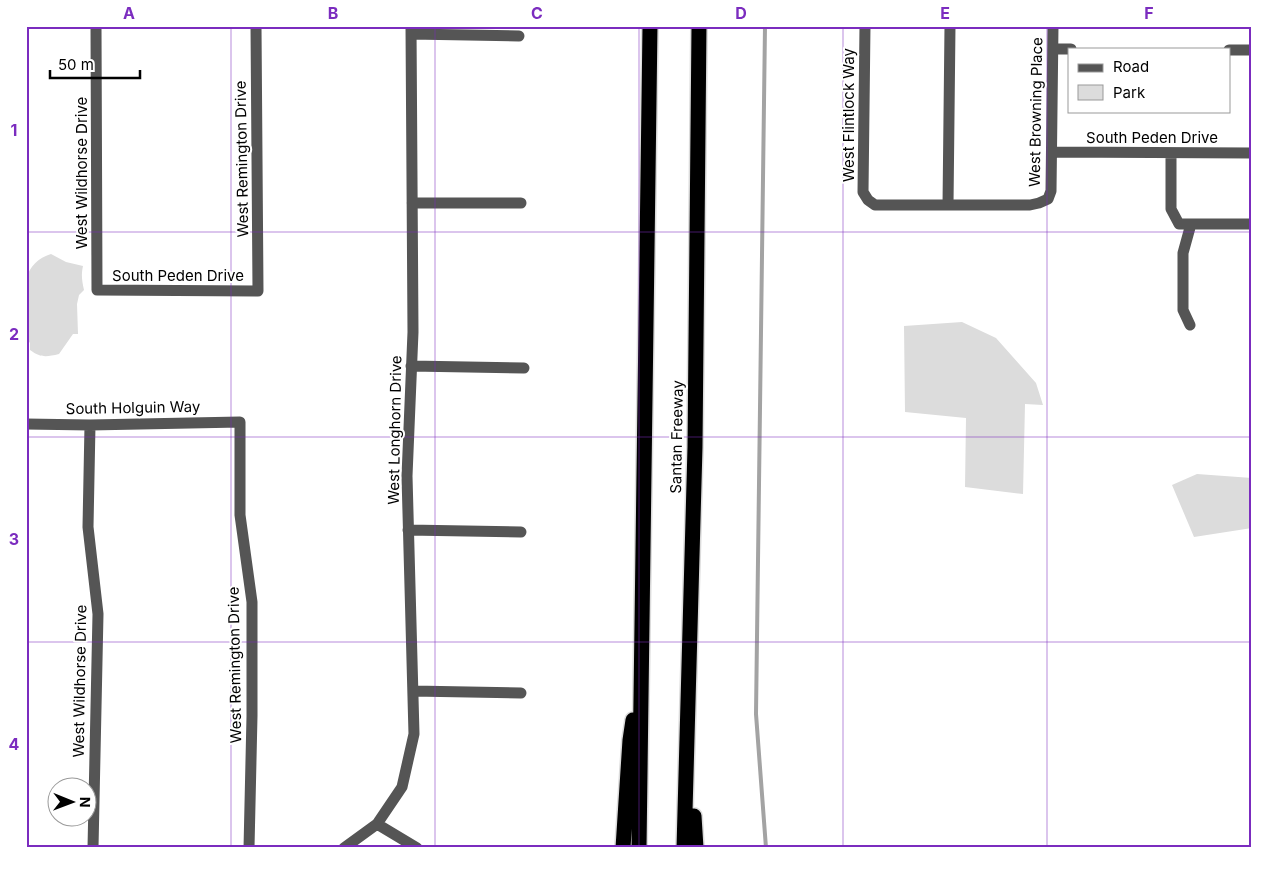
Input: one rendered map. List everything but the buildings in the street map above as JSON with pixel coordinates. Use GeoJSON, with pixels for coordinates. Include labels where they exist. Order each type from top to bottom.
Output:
{"type":"FeatureCollection","features":[{"type":"Feature","properties":{"kind":"highway"},"geometry":{"type":"LineString","coordinates":[[640,848],[650,26]]}},
{"type":"Feature","properties":{"kind":"highway","name":"Santan Freeway"},"geometry":{"type":"LineString","coordinates":[[684,848],[695,447],[699,26]]}},
{"type":"Feature","properties":{"kind":"highway"},"geometry":{"type":"LineString","coordinates":[[623,848],[630,740],[641,665]]}},
{"type":"Feature","properties":{"kind":"highway"},"geometry":{"type":"LineString","coordinates":[[688,715],[696,848]]}},
{"type":"Feature","properties":{"kind":"street","name":"West Wildhorse Drive"},"geometry":{"type":"LineString","coordinates":[[96,26],[97,290]]}},
{"type":"Feature","properties":{"kind":"street","name":"West Remington Drive"},"geometry":{"type":"LineString","coordinates":[[256,26],[258,291]]}},
{"type":"Feature","properties":{"kind":"street","name":"West Flintlock Way"},"geometry":{"type":"LineString","coordinates":[[865,26],[864,192],[866,198],[875,205],[948,205]]}},
{"type":"Feature","properties":{"kind":"street"},"geometry":{"type":"LineString","coordinates":[[948,205],[950,26]]}},
{"type":"Feature","properties":{"kind":"street","name":"West Browning Place"},"geometry":{"type":"LineString","coordinates":[[948,205],[1030,205],[1039,204],[1048,199],[1051,191],[1053,26]]}},
{"type":"Feature","properties":{"kind":"street"},"geometry":{"type":"LineString","coordinates":[[411,30],[520,36]]}},
{"type":"Feature","properties":{"kind":"street","name":"West Longhorn Drive"},"geometry":{"type":"LineString","coordinates":[[344,848],[377,824],[402,788],[414,734],[407,476],[413,332],[411,30]]}},
{"type":"Feature","properties":{"kind":"street"},"geometry":{"type":"LineString","coordinates":[[1053,49],[1068,49]]}},
{"type":"Feature","properties":{"kind":"street"},"geometry":{"type":"LineString","coordinates":[[1230,50],[1252,50]]}},
{"type":"Feature","properties":{"kind":"street","name":"South Peden Drive"},"geometry":{"type":"LineString","coordinates":[[1052,152],[1252,153]]}},
{"type":"Feature","properties":{"kind":"street"},"geometry":{"type":"LineString","coordinates":[[1171,153],[1171,209],[1185,224],[1252,224]]}},
{"type":"Feature","properties":{"kind":"street"},"geometry":{"type":"LineString","coordinates":[[412,203],[521,203]]}},
{"type":"Feature","properties":{"kind":"street"},"geometry":{"type":"LineString","coordinates":[[1185,224],[1182,254],[1182,310],[1190,325]]}},
{"type":"Feature","properties":{"kind":"street","name":"South Peden Drive"},"geometry":{"type":"LineString","coordinates":[[97,290],[258,291]]}},
{"type":"Feature","properties":{"kind":"street"},"geometry":{"type":"LineString","coordinates":[[411,366],[524,368]]}},
{"type":"Feature","properties":{"kind":"street","name":"West Remington Drive"},"geometry":{"type":"LineString","coordinates":[[240,422],[240,515],[252,602],[249,848]]}},
{"type":"Feature","properties":{"kind":"street","name":"South Holguin Way"},"geometry":{"type":"LineString","coordinates":[[26,424],[90,425],[240,422]]}},
{"type":"Feature","properties":{"kind":"street","name":"West Wildhorse Drive"},"geometry":{"type":"LineString","coordinates":[[90,425],[88,527],[98,614],[93,848]]}},
{"type":"Feature","properties":{"kind":"street"},"geometry":{"type":"LineString","coordinates":[[408,530],[521,532]]}},
{"type":"Feature","properties":{"kind":"street"},"geometry":{"type":"LineString","coordinates":[[413,691],[521,693]]}},
{"type":"Feature","properties":{"kind":"street"},"geometry":{"type":"LineString","coordinates":[[377,824],[417,848]]}},
{"type":"Feature","properties":{"kind":"green space"},"geometry":{"type":"Polygon","coordinates":[[[51,254],[66,262],[83,266],[84,290],[79,295],[77,304],[78,334],[73,334],[59,354],[44,356],[30,350],[30,343],[26,338],[26,279],[35,263],[51,254]]]}},
{"type":"Feature","properties":{"kind":"green space"},"geometry":{"type":"Polygon","coordinates":[[[962,322],[996,338],[1036,383],[1043,405],[1025,404],[1023,494],[965,487],[966,418],[905,412],[904,326],[962,322]]]}},
{"type":"Feature","properties":{"kind":"green space"},"geometry":{"type":"Polygon","coordinates":[[[1197,474],[1252,478],[1252,528],[1194,537],[1172,485],[1197,474]]]}},
{"type":"Feature","properties":{"kind":"waterway"},"geometry":{"type":"LineString","coordinates":[[765,26],[756,714],[766,848]]}}]}
